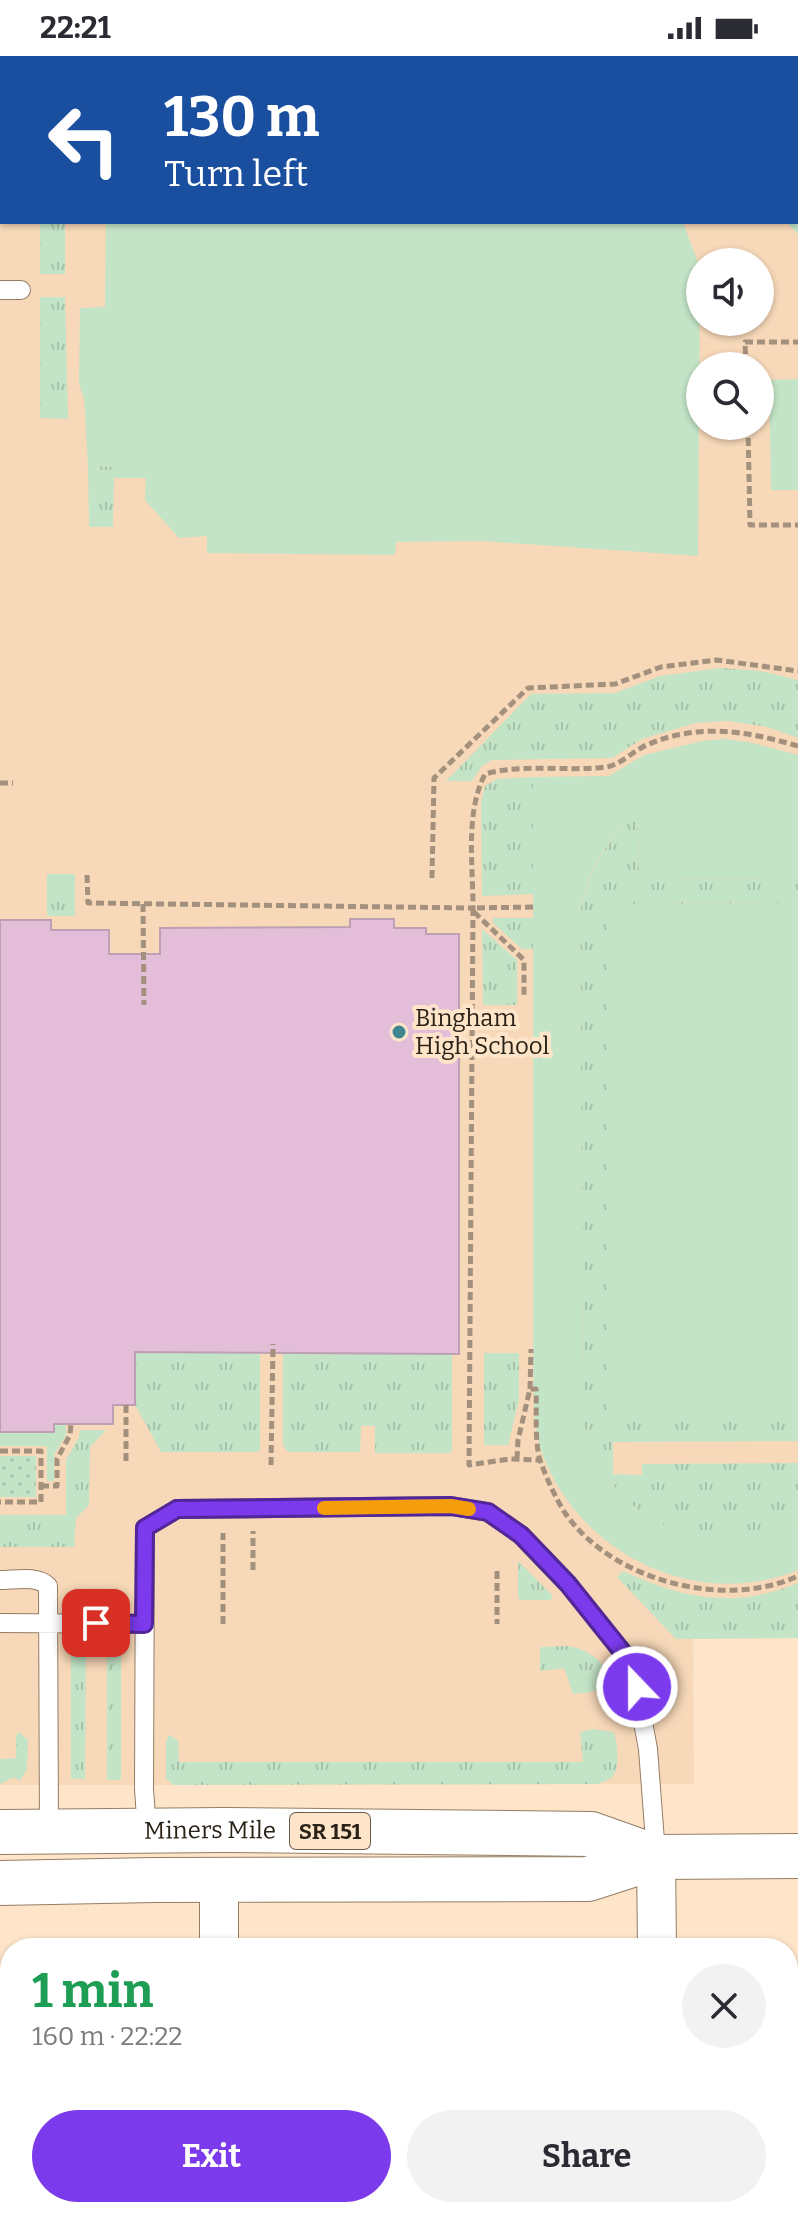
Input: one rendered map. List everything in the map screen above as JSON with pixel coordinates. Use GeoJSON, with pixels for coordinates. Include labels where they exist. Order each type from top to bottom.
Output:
{"type":"FeatureCollection","features":[{"type":"Feature","properties":{"kind":"main road","name":"Miners Mile"},"geometry":{"type":"LineString","coordinates":[[0,1832],[591,1834],[656,1857]]}},
{"type":"Feature","properties":{"kind":"main road","name":"Miners Mile"},"geometry":{"type":"LineString","coordinates":[[0,1883],[588,1879],[656,1857],[798,1856]]}},
{"type":"Feature","properties":{"kind":"street"},"geometry":{"type":"LineString","coordinates":[[656,1857],[657,1938]]}},
{"type":"Feature","properties":{"kind":"street"},"geometry":{"type":"LineString","coordinates":[[219,1880],[219,1938]]}},
{"type":"Feature","properties":{"kind":"lane"},"geometry":{"type":"LineString","coordinates":[[0,290],[21,290]]}},
{"type":"Feature","properties":{"kind":"lane"},"geometry":{"type":"LineString","coordinates":[[147,1831],[144,1789],[145,1528],[177,1509],[451,1506],[488,1512],[521,1535],[568,1584],[632,1664],[648,1749],[656,1857]]}},
{"type":"Feature","properties":{"kind":"lane"},"geometry":{"type":"LineString","coordinates":[[0,1580],[42,1581],[49,1591],[49,1831]]}},
{"type":"Feature","properties":{"kind":"lane"},"geometry":{"type":"LineString","coordinates":[[0,1623],[144,1624]]}},
{"type":"Feature","properties":{"kind":"path"},"geometry":{"type":"LineString","coordinates":[[745,352],[745,342],[798,342]]}},
{"type":"Feature","properties":{"kind":"path"},"geometry":{"type":"LineString","coordinates":[[748,440],[750,525],[798,525]]}},
{"type":"Feature","properties":{"kind":"path"},"geometry":{"type":"LineString","coordinates":[[432,878],[434,778],[528,688],[615,684],[661,667],[717,660],[798,671]]}},
{"type":"Feature","properties":{"kind":"path"},"geometry":{"type":"LineString","coordinates":[[539,1460],[517,1459],[469,1465],[476,791],[485,774],[507,768],[610,767],[663,738],[717,729],[754,733],[798,746]]}},
{"type":"Feature","properties":{"kind":"path"},"geometry":{"type":"LineString","coordinates":[[0,783],[13,783]]}},
{"type":"Feature","properties":{"kind":"path"},"geometry":{"type":"LineString","coordinates":[[87,875],[88,903],[473,910],[533,907]]}},
{"type":"Feature","properties":{"kind":"path"},"geometry":{"type":"LineString","coordinates":[[143,904],[144,1005]]}},
{"type":"Feature","properties":{"kind":"path"},"geometry":{"type":"LineString","coordinates":[[473,910],[524,960],[524,997]]}},
{"type":"Feature","properties":{"kind":"path"},"geometry":{"type":"LineString","coordinates":[[271,1465],[273,1344]]}},
{"type":"Feature","properties":{"kind":"path"},"geometry":{"type":"LineString","coordinates":[[517,1459],[518,1440],[530,1389],[531,1349]]}},
{"type":"Feature","properties":{"kind":"path"},"geometry":{"type":"LineString","coordinates":[[530,1389],[536,1389],[539,1460],[565,1513],[613,1556],[648,1575],[686,1588],[749,1590],[798,1576]]}},
{"type":"Feature","properties":{"kind":"path"},"geometry":{"type":"LineString","coordinates":[[126,1405],[126,1465]]}},
{"type":"Feature","properties":{"kind":"path"},"geometry":{"type":"LineString","coordinates":[[41,1486],[57,1486],[57,1459],[70,1435],[71,1424]]}},
{"type":"Feature","properties":{"kind":"path"},"geometry":{"type":"LineString","coordinates":[[0,1451],[41,1451],[41,1502],[0,1502]]}},
{"type":"Feature","properties":{"kind":"path"},"geometry":{"type":"LineString","coordinates":[[253,1508],[253,1570]]}},
{"type":"Feature","properties":{"kind":"path"},"geometry":{"type":"LineString","coordinates":[[223,1509],[223,1624]]}},
{"type":"Feature","properties":{"kind":"path"},"geometry":{"type":"LineString","coordinates":[[497,1571],[497,1624]]}},
{"type":"Feature","properties":{"kind":"shaded area","name":"Bingham High School"},"geometry":{"type":"Polygon","coordinates":[[[0,224],[798,224],[798,1638],[693,1639],[694,1784],[0,1785],[0,224]]]}},
{"type":"Feature","properties":{"kind":"green space"},"geometry":{"type":"Polygon","coordinates":[[[40,224],[65,224],[65,274],[40,274],[40,224]]]}},
{"type":"Feature","properties":{"kind":"green space"},"geometry":{"type":"Polygon","coordinates":[[[106,224],[684,224],[693,248],[686,248],[686,336],[700,336],[699,352],[686,352],[686,440],[699,440],[698,556],[481,541],[396,542],[395,555],[207,553],[207,536],[179,538],[145,500],[146,478],[137,478],[136,467],[88,466],[84,398],[79,384],[80,308],[105,307],[106,224]]]}},
{"type":"Feature","properties":{"kind":"green space"},"geometry":{"type":"Polygon","coordinates":[[[788,224],[798,224],[798,234],[788,224]]]}},
{"type":"Feature","properties":{"kind":"green space"},"geometry":{"type":"Polygon","coordinates":[[[40,297],[65,297],[68,419],[40,418],[40,297]]]}},
{"type":"Feature","properties":{"kind":"green space"},"geometry":{"type":"Polygon","coordinates":[[[798,379],[798,490],[771,490],[774,380],[798,379]]]}},
{"type":"Feature","properties":{"kind":"green space"},"geometry":{"type":"Polygon","coordinates":[[[88,466],[137,467],[137,478],[114,478],[113,527],[89,527],[88,466]]]}},
{"type":"Feature","properties":{"kind":"green space"},"geometry":{"type":"Polygon","coordinates":[[[721,668],[761,671],[798,680],[798,738],[767,727],[728,721],[696,723],[642,739],[612,758],[492,760],[481,767],[472,781],[446,781],[531,694],[615,693],[660,676],[721,668]]]}},
{"type":"Feature","properties":{"kind":"green space"},"geometry":{"type":"Polygon","coordinates":[[[724,739],[798,755],[798,879],[639,880],[638,813],[616,834],[599,858],[587,885],[580,914],[583,1420],[596,1458],[606,1475],[636,1508],[657,1522],[679,1532],[728,1541],[753,1539],[798,1521],[798,1570],[760,1581],[721,1584],[682,1578],[646,1565],[613,1545],[583,1520],[559,1489],[538,1441],[533,1349],[533,777],[609,776],[644,755],[724,739]]]}},
{"type":"Feature","properties":{"kind":"green space"},"geometry":{"type":"Polygon","coordinates":[[[533,777],[533,894],[482,896],[481,803],[485,786],[497,779],[533,777]]]}},
{"type":"Feature","properties":{"kind":"green space"},"geometry":{"type":"Polygon","coordinates":[[[638,813],[639,880],[798,879],[798,903],[609,904],[609,1416],[798,1416],[798,1441],[613,1442],[613,1474],[642,1475],[642,1464],[798,1463],[798,1521],[753,1539],[728,1541],[679,1532],[636,1508],[618,1491],[601,1467],[583,1420],[580,914],[587,884],[600,858],[617,834],[638,813]]]}},
{"type":"Feature","properties":{"kind":"green space"},"geometry":{"type":"Polygon","coordinates":[[[47,874],[75,874],[75,916],[47,916],[47,874]]]}},
{"type":"Feature","properties":{"kind":"green space"},"geometry":{"type":"Polygon","coordinates":[[[798,903],[798,1416],[609,1417],[608,904],[798,903]]]}},
{"type":"Feature","properties":{"kind":"green space"},"geometry":{"type":"Polygon","coordinates":[[[493,918],[533,918],[533,949],[522,949],[493,923],[493,918]]]}},
{"type":"Feature","properties":{"kind":"green space"},"geometry":{"type":"Polygon","coordinates":[[[482,929],[517,960],[517,1005],[483,1005],[482,929]]]}},
{"type":"Feature","properties":{"kind":"green space"},"geometry":{"type":"Polygon","coordinates":[[[135,1352],[260,1352],[260,1450],[161,1452],[135,1405],[135,1352]]]}},
{"type":"Feature","properties":{"kind":"green space"},"geometry":{"type":"Polygon","coordinates":[[[484,1353],[519,1353],[519,1400],[508,1445],[484,1445],[484,1353]]]}},
{"type":"Feature","properties":{"kind":"green space"},"geometry":{"type":"Polygon","coordinates":[[[283,1354],[452,1354],[452,1451],[375,1453],[375,1426],[361,1426],[360,1452],[288,1452],[283,1445],[283,1354]]]}},
{"type":"Feature","properties":{"kind":"green space"},"geometry":{"type":"Polygon","coordinates":[[[54,1424],[66,1424],[66,1435],[54,1455],[54,1481],[47,1481],[47,1446],[0,1446],[0,1432],[53,1432],[54,1424]]]}},
{"type":"Feature","properties":{"kind":"green space"},"geometry":{"type":"Polygon","coordinates":[[[80,1430],[106,1430],[90,1447],[89,1505],[76,1518],[74,1547],[0,1547],[0,1515],[66,1515],[66,1460],[80,1430]]]}},
{"type":"Feature","properties":{"kind":"green space"},"geometry":{"type":"Polygon","coordinates":[[[0,1456],[36,1456],[36,1497],[0,1497],[0,1456]]]}},
{"type":"Feature","properties":{"kind":"green space"},"geometry":{"type":"Polygon","coordinates":[[[518,1561],[553,1596],[551,1600],[520,1600],[518,1561]]]}},
{"type":"Feature","properties":{"kind":"green space"},"geometry":{"type":"Polygon","coordinates":[[[623,1571],[667,1588],[709,1597],[753,1596],[798,1583],[798,1638],[676,1639],[617,1577],[623,1571]]]}},
{"type":"Feature","properties":{"kind":"green space"},"geometry":{"type":"Polygon","coordinates":[[[71,1643],[86,1643],[85,1779],[71,1779],[71,1643]]]}},
{"type":"Feature","properties":{"kind":"green space"},"geometry":{"type":"Polygon","coordinates":[[[107,1643],[121,1643],[121,1780],[107,1780],[107,1643]]]}},
{"type":"Feature","properties":{"kind":"green space"},"geometry":{"type":"Polygon","coordinates":[[[567,1646],[592,1655],[602,1664],[610,1675],[606,1685],[597,1690],[573,1694],[564,1668],[540,1671],[540,1647],[567,1646]]]}},
{"type":"Feature","properties":{"kind":"green space"},"geometry":{"type":"Polygon","coordinates":[[[593,1729],[614,1732],[617,1749],[614,1774],[599,1784],[173,1785],[166,1779],[166,1742],[169,1735],[178,1740],[179,1762],[583,1762],[580,1732],[593,1729]]]}},
{"type":"Feature","properties":{"kind":"green space"},"geometry":{"type":"Polygon","coordinates":[[[19,1732],[28,1740],[27,1769],[20,1781],[14,1777],[0,1784],[0,1759],[16,1758],[16,1736],[19,1732]]]}},
{"type":"Feature","properties":{"kind":"building"},"geometry":{"type":"Polygon","coordinates":[[[350,919],[394,919],[394,928],[426,928],[426,934],[459,934],[459,1354],[135,1352],[135,1405],[113,1405],[113,1424],[54,1424],[54,1432],[0,1432],[0,920],[51,920],[51,930],[109,930],[109,954],[160,954],[160,928],[350,927],[350,919]]]}},
{"type":"Feature","properties":{"kind":"slow traffic"},"geometry":{"type":"LineString","coordinates":[[324,1508],[451,1506],[469,1509]]}},
{"type":"Feature","properties":{"kind":"place","name":"Bingham High School"},"geometry":{"type":"Point","coordinates":[399,1032]}},
{"type":"Feature","properties":{"kind":"route"},"geometry":{"type":"LineString","coordinates":[[96,1623],[144,1624],[145,1528],[177,1509],[451,1506],[488,1512],[521,1535],[568,1584],[632,1664],[637,1687]]}}]}
